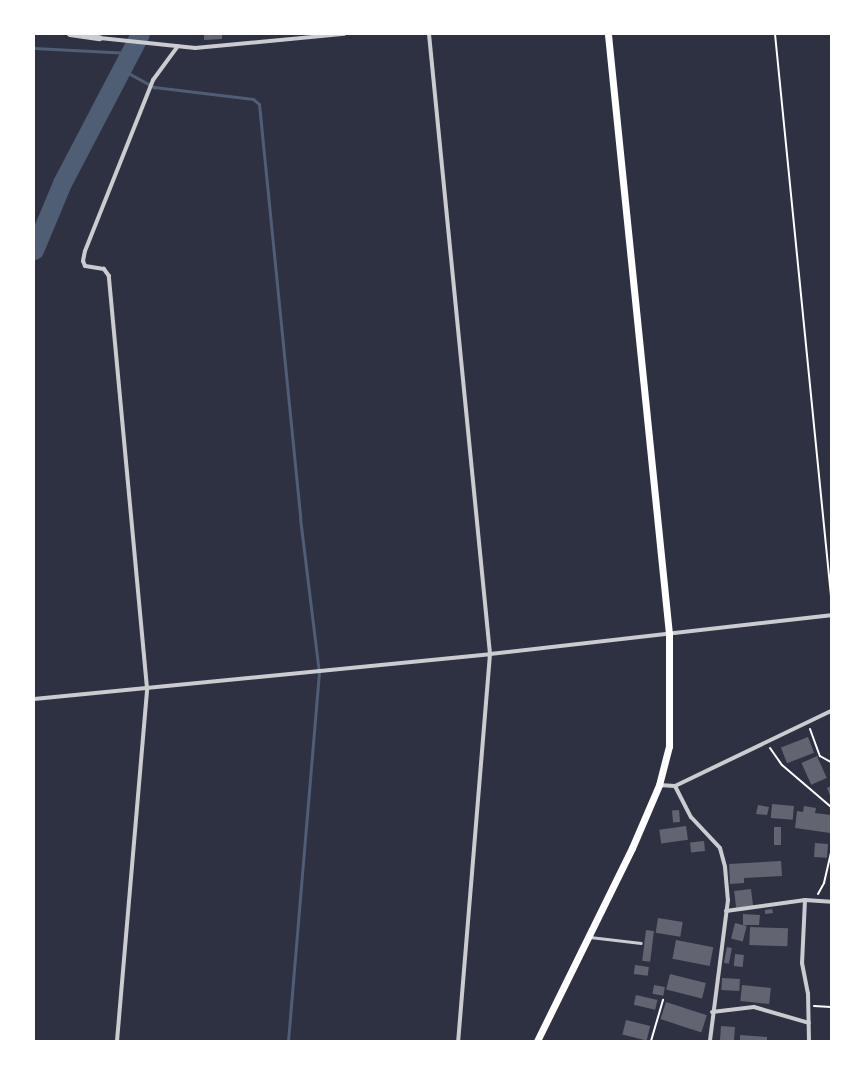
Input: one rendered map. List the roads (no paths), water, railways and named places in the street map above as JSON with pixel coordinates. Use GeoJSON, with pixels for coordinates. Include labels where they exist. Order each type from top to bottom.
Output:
{"type":"FeatureCollection","features":[{"type":"Feature","properties":{"kind":"main road"},"geometry":{"type":"LineString","coordinates":[[538,1041],[632,848],[659,785],[669,746],[669,634],[608,34]]}},
{"type":"Feature","properties":{"kind":"street"},"geometry":{"type":"LineString","coordinates":[[70,34],[176,46],[214,47],[344,34]]}},
{"type":"Feature","properties":{"kind":"street"},"geometry":{"type":"LineString","coordinates":[[429,34],[490,654],[458,1041]]}},
{"type":"Feature","properties":{"kind":"street"},"geometry":{"type":"LineString","coordinates":[[118,1041],[147,688],[109,276],[104,269],[85,266],[82,262],[87,244],[153,80],[176,46]]}},
{"type":"Feature","properties":{"kind":"street"},"geometry":{"type":"LineString","coordinates":[[34,699],[490,654],[831,615]]}},
{"type":"Feature","properties":{"kind":"street"},"geometry":{"type":"LineString","coordinates":[[659,785],[675,786],[831,711]]}},
{"type":"Feature","properties":{"kind":"street"},"geometry":{"type":"LineString","coordinates":[[675,786],[691,817],[720,848],[725,867],[726,911],[712,1012],[710,1041]]}},
{"type":"Feature","properties":{"kind":"street"},"geometry":{"type":"LineString","coordinates":[[726,911],[814,899],[831,902]]}},
{"type":"Feature","properties":{"kind":"street"},"geometry":{"type":"LineString","coordinates":[[805,900],[802,963],[809,1005],[809,1041]]}},
{"type":"Feature","properties":{"kind":"street"},"geometry":{"type":"LineString","coordinates":[[712,1012],[754,1007],[809,1023]]}},
{"type":"Feature","properties":{"kind":"lane"},"geometry":{"type":"LineString","coordinates":[[588,936],[641,943]]}},
{"type":"Feature","properties":{"kind":"waterway"},"geometry":{"type":"LineString","coordinates":[[34,250],[62,183],[140,34]]}},
{"type":"Feature","properties":{"kind":"waterway"},"geometry":{"type":"LineString","coordinates":[[34,48],[130,53]]}},
{"type":"Feature","properties":{"kind":"waterway"},"geometry":{"type":"LineString","coordinates":[[121,69],[154,87],[253,99],[259,104],[300,518],[319,672],[288,1041]]}}]}
